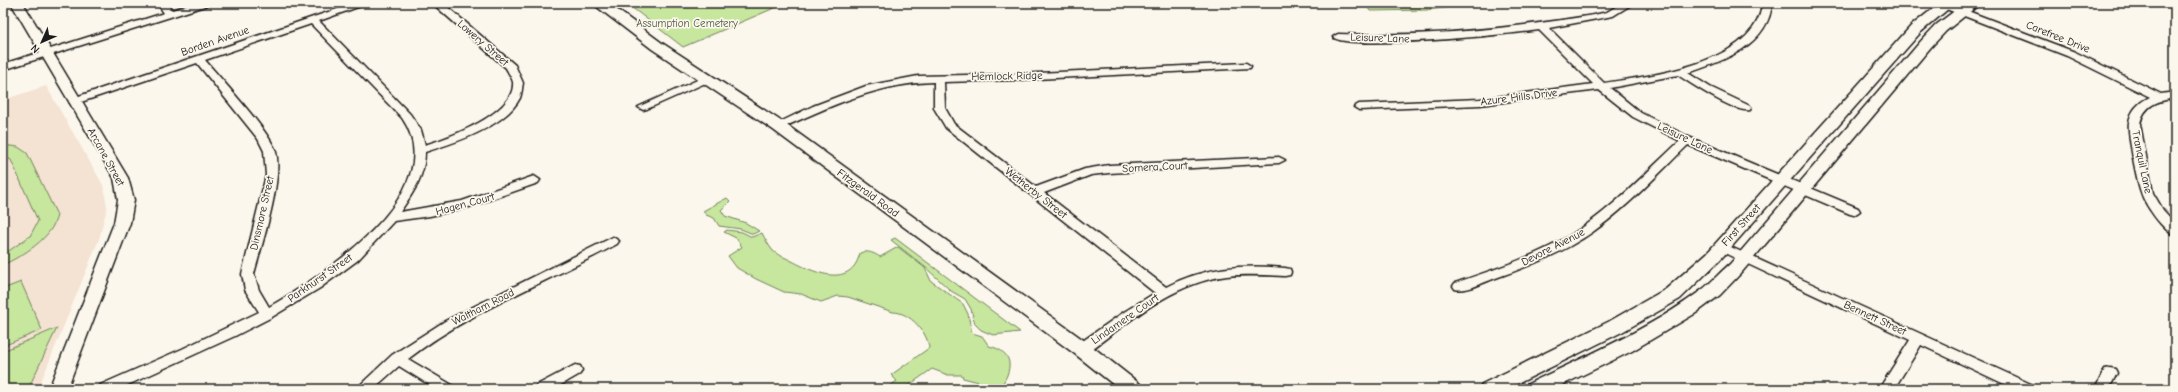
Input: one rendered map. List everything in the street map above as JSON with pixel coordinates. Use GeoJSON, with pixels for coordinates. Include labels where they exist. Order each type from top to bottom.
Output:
{"type":"FeatureCollection","features":[{"type":"Feature","properties":{"kind":"main road","name":"Fitzgerald Road"},"geometry":{"type":"LineString","coordinates":[[599,3],[657,46],[778,126],[1082,349],[1133,389]]}},
{"type":"Feature","properties":{"kind":"main road"},"geometry":{"type":"LineString","coordinates":[[1535,389],[1636,340],[1671,321],[1711,293],[1745,258],[1926,44],[1941,28],[1974,3]]}},
{"type":"Feature","properties":{"kind":"main road","name":"First Street"},"geometry":{"type":"LineString","coordinates":[[1489,389],[1652,308],[1673,294],[1722,247],[1916,29],[1946,4]]}},
{"type":"Feature","properties":{"kind":"street","name":"Arcane Street"},"geometry":{"type":"LineString","coordinates":[[17,3],[120,178],[126,200],[122,222],[58,389]]}},
{"type":"Feature","properties":{"kind":"street"},"geometry":{"type":"LineString","coordinates":[[162,3],[170,14]]}},
{"type":"Feature","properties":{"kind":"street"},"geometry":{"type":"LineString","coordinates":[[3,68],[205,3]]}},
{"type":"Feature","properties":{"kind":"street","name":"Borden Avenue"},"geometry":{"type":"LineString","coordinates":[[74,101],[364,3]]}},
{"type":"Feature","properties":{"kind":"street","name":"Lowery Street"},"geometry":{"type":"LineString","coordinates":[[419,150],[462,136],[484,125],[505,109],[517,89],[518,80],[511,67],[437,3]]}},
{"type":"Feature","properties":{"kind":"street","name":"Leisure Lane"},"geometry":{"type":"LineString","coordinates":[[1338,37],[1417,39],[1541,26],[1595,18],[1610,14],[1629,3]]}},
{"type":"Feature","properties":{"kind":"street","name":"Azure Hills Drive"},"geometry":{"type":"LineString","coordinates":[[1359,107],[1481,102],[1638,82],[1678,71],[1729,53],[1746,43],[1762,24],[1765,18],[1767,3]]}},
{"type":"Feature","properties":{"kind":"street","name":"Carefree Drive"},"geometry":{"type":"LineString","coordinates":[[1946,4],[1961,12],[2071,54],[2160,98]]}},
{"type":"Feature","properties":{"kind":"street","name":"Parkhurst Street"},"geometry":{"type":"LineString","coordinates":[[105,389],[267,314],[306,291],[342,265],[371,240],[392,217],[413,182],[418,165],[419,150],[416,132],[406,116],[313,20]]}},
{"type":"Feature","properties":{"kind":"street","name":"Leisure Lane"},"geometry":{"type":"LineString","coordinates":[[1541,26],[1602,87],[1637,115],[1687,140],[1854,211]]}},
{"type":"Feature","properties":{"kind":"street","name":"Dinsmore Street"},"geometry":{"type":"LineString","coordinates":[[200,59],[263,138],[270,151],[272,175],[248,274],[252,290],[267,314]]}},
{"type":"Feature","properties":{"kind":"street","name":"Hemlock Ridge"},"geometry":{"type":"LineString","coordinates":[[778,126],[817,108],[870,88],[893,82],[939,78],[1032,76],[1246,66]]}},
{"type":"Feature","properties":{"kind":"street"},"geometry":{"type":"LineString","coordinates":[[1678,71],[1706,89],[1746,108]]}},
{"type":"Feature","properties":{"kind":"street","name":"Wetherby Street"},"geometry":{"type":"LineString","coordinates":[[939,78],[937,100],[944,119],[950,126],[1163,292]]}},
{"type":"Feature","properties":{"kind":"street"},"geometry":{"type":"LineString","coordinates":[[642,107],[706,79]]}},
{"type":"Feature","properties":{"kind":"street","name":"Tranquil Lane"},"geometry":{"type":"LineString","coordinates":[[2175,95],[2160,98],[2140,108],[2136,114],[2134,124],[2148,194],[2158,212],[2175,231]]}},
{"type":"Feature","properties":{"kind":"street","name":"Devore Avenue"},"geometry":{"type":"LineString","coordinates":[[1460,286],[1541,256],[1590,228],[1610,212],[1687,140]]}},
{"type":"Feature","properties":{"kind":"street","name":"Somera Court"},"geometry":{"type":"LineString","coordinates":[[1035,192],[1089,172],[1110,169],[1279,160]]}},
{"type":"Feature","properties":{"kind":"street","name":"Hagen Court"},"geometry":{"type":"LineString","coordinates":[[392,217],[428,214],[463,207],[497,196],[534,180]]}},
{"type":"Feature","properties":{"kind":"street","name":"Waltham Road"},"geometry":{"type":"LineString","coordinates":[[363,389],[397,359],[427,338],[461,318],[613,241]]}},
{"type":"Feature","properties":{"kind":"street","name":"Bennett Street"},"geometry":{"type":"LineString","coordinates":[[1722,247],[2028,389]]}},
{"type":"Feature","properties":{"kind":"street","name":"Lindamere Court"},"geometry":{"type":"LineString","coordinates":[[1082,349],[1143,304],[1163,292],[1193,280],[1222,273],[1272,270],[1285,272]]}},
{"type":"Feature","properties":{"kind":"street"},"geometry":{"type":"LineString","coordinates":[[1886,389],[1919,338]]}},
{"type":"Feature","properties":{"kind":"street"},"geometry":{"type":"LineString","coordinates":[[397,359],[423,373],[447,389]]}},
{"type":"Feature","properties":{"kind":"street"},"geometry":{"type":"LineString","coordinates":[[542,389],[576,370]]}},
{"type":"Feature","properties":{"kind":"street"},"geometry":{"type":"LineString","coordinates":[[2102,389],[2110,373]]}},
{"type":"Feature","properties":{"kind":"shaded area"},"geometry":{"type":"Polygon","coordinates":[[[46,86],[103,185],[107,207],[99,239],[38,389],[3,389],[3,100],[46,86]]]}},
{"type":"Feature","properties":{"kind":"green space","name":"Assumption Cemetery"},"geometry":{"type":"Polygon","coordinates":[[[626,3],[786,3],[683,47],[626,3]]]}},
{"type":"Feature","properties":{"kind":"green space"},"geometry":{"type":"Polygon","coordinates":[[[1365,3],[1484,3],[1427,10],[1370,11],[1365,3]]]}},
{"type":"Feature","properties":{"kind":"green space"},"geometry":{"type":"Polygon","coordinates":[[[3,145],[18,147],[27,153],[57,215],[54,224],[43,239],[28,251],[3,265],[3,255],[30,236],[38,221],[11,160],[3,155],[3,145]]]}},
{"type":"Feature","properties":{"kind":"green space"},"geometry":{"type":"Polygon","coordinates":[[[727,198],[730,201],[721,210],[725,216],[746,223],[759,231],[753,234],[741,229],[719,226],[714,218],[706,215],[703,211],[727,198]]]}},
{"type":"Feature","properties":{"kind":"green space"},"geometry":{"type":"Polygon","coordinates":[[[727,230],[742,232],[752,237],[762,233],[773,251],[801,266],[831,275],[841,275],[849,271],[855,264],[860,253],[870,252],[880,257],[898,247],[925,268],[931,281],[963,304],[968,314],[972,333],[982,336],[989,346],[1004,353],[1009,363],[1009,369],[1004,382],[999,389],[979,389],[979,382],[963,378],[962,375],[948,375],[932,369],[905,388],[888,389],[888,387],[897,381],[891,375],[929,348],[928,342],[922,330],[912,319],[899,313],[848,297],[838,296],[821,302],[801,294],[784,292],[756,279],[737,268],[728,256],[742,247],[736,238],[724,232],[727,230]]]}},
{"type":"Feature","properties":{"kind":"green space"},"geometry":{"type":"Polygon","coordinates":[[[895,238],[1020,332],[993,335],[981,330],[975,324],[971,309],[965,299],[951,291],[925,267],[891,240],[895,238]]]}},
{"type":"Feature","properties":{"kind":"green space"},"geometry":{"type":"Polygon","coordinates":[[[21,282],[42,330],[3,346],[3,289],[21,282]]]}},
{"type":"Feature","properties":{"kind":"green space"},"geometry":{"type":"Polygon","coordinates":[[[57,328],[28,389],[3,389],[3,351],[57,328]]]}}]}
